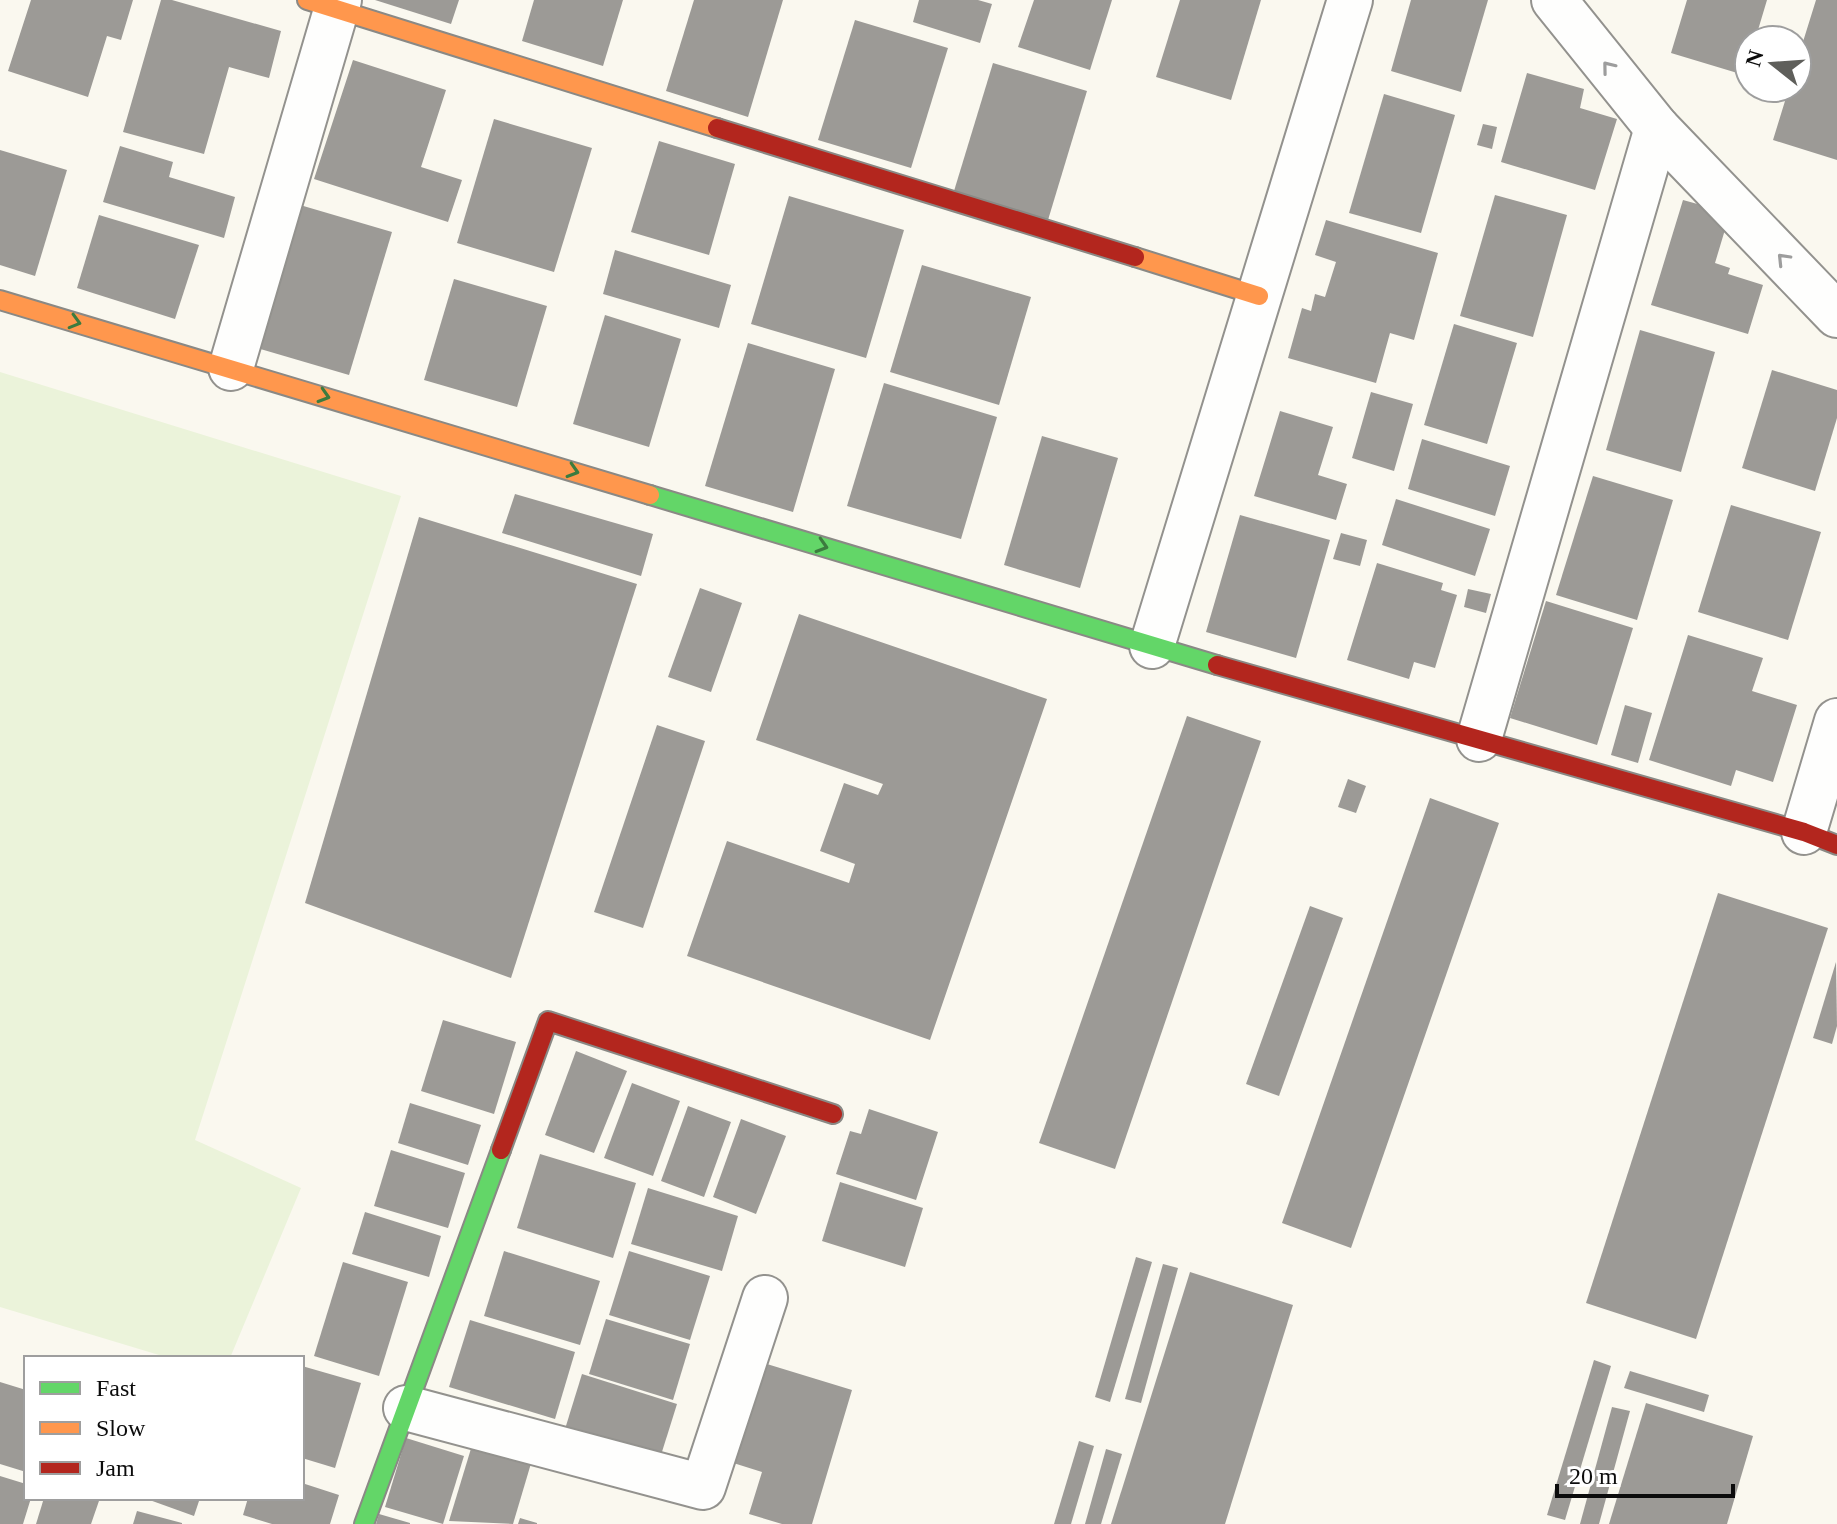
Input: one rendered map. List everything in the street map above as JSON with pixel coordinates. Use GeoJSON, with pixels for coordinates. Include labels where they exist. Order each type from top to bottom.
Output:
{"type":"FeatureCollection","features":[{"type":"Feature","properties":{"kind":"street"},"geometry":{"type":"LineString","coordinates":[[1152,646],[1350,0]]}},
{"type":"Feature","properties":{"kind":"street"},"geometry":{"type":"LineString","coordinates":[[1554,0],[1657,128],[1837,315]]}},
{"type":"Feature","properties":{"kind":"street"},"geometry":{"type":"LineString","coordinates":[[231,368],[327,3],[1259,296]]}},
{"type":"Feature","properties":{"kind":"street"},"geometry":{"type":"LineString","coordinates":[[1479,739],[1657,128]]}},
{"type":"Feature","properties":{"kind":"street"},"geometry":{"type":"LineString","coordinates":[[0,300],[1152,646],[1820,838],[1837,721]]}},
{"type":"Feature","properties":{"kind":"street"},"geometry":{"type":"LineString","coordinates":[[364,1524],[548,1021],[833,1114]]}},
{"type":"Feature","properties":{"kind":"street"},"geometry":{"type":"LineString","coordinates":[[406,1408],[703,1487],[765,1298]]}},
{"type":"Feature","properties":{"kind":"green space"},"geometry":{"type":"Polygon","coordinates":[[[0,372],[401,496],[195,1140],[301,1188],[231,1356],[162,1356],[0,1307],[0,372]]]}},
{"type":"Feature","properties":{"kind":"building"},"geometry":{"type":"Polygon","coordinates":[[[31,0],[133,0],[121,40],[107,36],[88,97],[8,71],[31,0]]]}},
{"type":"Feature","properties":{"kind":"building"},"geometry":{"type":"Polygon","coordinates":[[[161,0],[172,0],[281,31],[269,78],[229,67],[204,154],[123,132],[161,0]]]}},
{"type":"Feature","properties":{"kind":"building"},"geometry":{"type":"Polygon","coordinates":[[[375,0],[459,0],[451,24],[375,0]]]}},
{"type":"Feature","properties":{"kind":"building"},"geometry":{"type":"Polygon","coordinates":[[[534,0],[623,0],[603,66],[522,41],[534,0]]]}},
{"type":"Feature","properties":{"kind":"building"},"geometry":{"type":"Polygon","coordinates":[[[694,0],[783,0],[748,117],[666,91],[694,0]]]}},
{"type":"Feature","properties":{"kind":"building"},"geometry":{"type":"Polygon","coordinates":[[[919,0],[978,0],[992,4],[980,43],[913,22],[919,0]]]}},
{"type":"Feature","properties":{"kind":"building"},"geometry":{"type":"Polygon","coordinates":[[[1034,0],[1112,0],[1090,70],[1018,47],[1034,0]]]}},
{"type":"Feature","properties":{"kind":"building"},"geometry":{"type":"Polygon","coordinates":[[[1180,0],[1261,0],[1231,100],[1156,77],[1180,0]]]}},
{"type":"Feature","properties":{"kind":"building"},"geometry":{"type":"Polygon","coordinates":[[[1411,0],[1488,0],[1461,92],[1391,71],[1411,0]]]}},
{"type":"Feature","properties":{"kind":"building"},"geometry":{"type":"Polygon","coordinates":[[[1687,0],[1767,0],[1760,24],[1733,24],[1733,72],[1671,53],[1687,0]]]}},
{"type":"Feature","properties":{"kind":"building"},"geometry":{"type":"Polygon","coordinates":[[[1816,0],[1837,0],[1837,160],[1773,140],[1784,104],[1813,104],[1813,24],[1809,24],[1816,0]]]}},
{"type":"Feature","properties":{"kind":"building"},"geometry":{"type":"Polygon","coordinates":[[[855,20],[948,48],[911,168],[818,140],[855,20]]]}},
{"type":"Feature","properties":{"kind":"building"},"geometry":{"type":"Polygon","coordinates":[[[353,60],[446,90],[421,167],[462,180],[448,222],[314,179],[353,60]]]}},
{"type":"Feature","properties":{"kind":"building"},"geometry":{"type":"Polygon","coordinates":[[[993,63],[1087,91],[1048,220],[954,191],[993,63]]]}},
{"type":"Feature","properties":{"kind":"building"},"geometry":{"type":"Polygon","coordinates":[[[1527,73],[1584,89],[1580,108],[1617,119],[1595,190],[1501,162],[1527,73]]]}},
{"type":"Feature","properties":{"kind":"building"},"geometry":{"type":"Polygon","coordinates":[[[1384,94],[1455,115],[1421,233],[1349,213],[1384,94]]]}},
{"type":"Feature","properties":{"kind":"building"},"geometry":{"type":"Polygon","coordinates":[[[494,119],[592,148],[554,272],[457,243],[494,119]]]}},
{"type":"Feature","properties":{"kind":"building"},"geometry":{"type":"Polygon","coordinates":[[[1483,124],[1497,127],[1492,149],[1477,145],[1483,124]]]}},
{"type":"Feature","properties":{"kind":"building"},"geometry":{"type":"Polygon","coordinates":[[[659,141],[735,164],[709,255],[631,232],[659,141]]]}},
{"type":"Feature","properties":{"kind":"building"},"geometry":{"type":"Polygon","coordinates":[[[120,146],[173,162],[169,177],[235,197],[224,238],[103,202],[120,146]]]}},
{"type":"Feature","properties":{"kind":"building"},"geometry":{"type":"Polygon","coordinates":[[[0,150],[67,170],[35,276],[0,265],[0,150]]]}},
{"type":"Feature","properties":{"kind":"building"},"geometry":{"type":"Polygon","coordinates":[[[1495,195],[1567,215],[1533,337],[1460,316],[1495,195]]]}},
{"type":"Feature","properties":{"kind":"building"},"geometry":{"type":"Polygon","coordinates":[[[789,196],[904,230],[866,358],[751,324],[789,196]]]}},
{"type":"Feature","properties":{"kind":"building"},"geometry":{"type":"Polygon","coordinates":[[[1683,200],[1730,213],[1715,263],[1730,268],[1728,274],[1763,285],[1748,334],[1651,305],[1683,200]]]}},
{"type":"Feature","properties":{"kind":"building"},"geometry":{"type":"Polygon","coordinates":[[[300,205],[392,232],[349,375],[257,348],[300,205]]]}},
{"type":"Feature","properties":{"kind":"building"},"geometry":{"type":"Polygon","coordinates":[[[99,215],[199,245],[175,319],[77,288],[99,215]]]}},
{"type":"Feature","properties":{"kind":"building"},"geometry":{"type":"Polygon","coordinates":[[[1326,220],[1438,253],[1414,340],[1390,333],[1376,383],[1288,358],[1302,308],[1311,311],[1315,294],[1325,297],[1336,262],[1315,255],[1326,220]]]}},
{"type":"Feature","properties":{"kind":"building"},"geometry":{"type":"Polygon","coordinates":[[[615,250],[731,285],[719,328],[603,294],[615,250]]]}},
{"type":"Feature","properties":{"kind":"building"},"geometry":{"type":"Polygon","coordinates":[[[922,265],[1031,297],[999,405],[890,372],[922,265]]]}},
{"type":"Feature","properties":{"kind":"building"},"geometry":{"type":"Polygon","coordinates":[[[454,279],[547,306],[517,407],[424,380],[454,279]]]}},
{"type":"Feature","properties":{"kind":"building"},"geometry":{"type":"Polygon","coordinates":[[[605,315],[681,339],[649,447],[573,424],[605,315]]]}},
{"type":"Feature","properties":{"kind":"building"},"geometry":{"type":"Polygon","coordinates":[[[1454,324],[1517,343],[1487,444],[1424,425],[1454,324]]]}},
{"type":"Feature","properties":{"kind":"building"},"geometry":{"type":"Polygon","coordinates":[[[1640,330],[1715,352],[1681,472],[1606,450],[1640,330]]]}},
{"type":"Feature","properties":{"kind":"building"},"geometry":{"type":"Polygon","coordinates":[[[748,343],[835,369],[793,512],[705,486],[748,343]]]}},
{"type":"Feature","properties":{"kind":"building"},"geometry":{"type":"Polygon","coordinates":[[[1772,370],[1837,390],[1837,418],[1815,491],[1742,468],[1772,370]]]}},
{"type":"Feature","properties":{"kind":"building"},"geometry":{"type":"Polygon","coordinates":[[[884,383],[997,417],[961,539],[847,506],[884,383]]]}},
{"type":"Feature","properties":{"kind":"building"},"geometry":{"type":"Polygon","coordinates":[[[1371,392],[1413,404],[1394,471],[1352,458],[1371,392]]]}},
{"type":"Feature","properties":{"kind":"building"},"geometry":{"type":"Polygon","coordinates":[[[1280,411],[1333,427],[1318,475],[1347,484],[1336,520],[1254,496],[1280,411]]]}},
{"type":"Feature","properties":{"kind":"building"},"geometry":{"type":"Polygon","coordinates":[[[1042,436],[1118,458],[1080,588],[1004,565],[1042,436]]]}},
{"type":"Feature","properties":{"kind":"building"},"geometry":{"type":"Polygon","coordinates":[[[1422,439],[1510,466],[1495,516],[1408,489],[1422,439]]]}},
{"type":"Feature","properties":{"kind":"building"},"geometry":{"type":"Polygon","coordinates":[[[1593,476],[1673,500],[1637,620],[1556,595],[1593,476]]]}},
{"type":"Feature","properties":{"kind":"building"},"geometry":{"type":"Polygon","coordinates":[[[515,494],[653,534],[641,576],[502,533],[515,494]]]}},
{"type":"Feature","properties":{"kind":"building"},"geometry":{"type":"Polygon","coordinates":[[[1396,499],[1490,529],[1475,576],[1382,545],[1396,499]]]}},
{"type":"Feature","properties":{"kind":"building"},"geometry":{"type":"Polygon","coordinates":[[[1731,505],[1821,532],[1788,640],[1698,612],[1731,505]]]}},
{"type":"Feature","properties":{"kind":"building"},"geometry":{"type":"Polygon","coordinates":[[[1240,515],[1330,540],[1296,658],[1206,632],[1240,515]]]}},
{"type":"Feature","properties":{"kind":"building"},"geometry":{"type":"Polygon","coordinates":[[[419,517],[637,584],[511,978],[305,903],[419,517]]]}},
{"type":"Feature","properties":{"kind":"building"},"geometry":{"type":"Polygon","coordinates":[[[1341,533],[1367,540],[1360,566],[1333,559],[1341,533]]]}},
{"type":"Feature","properties":{"kind":"building"},"geometry":{"type":"Polygon","coordinates":[[[1377,563],[1443,583],[1441,590],[1457,595],[1435,668],[1414,662],[1409,679],[1347,660],[1377,563]]]}},
{"type":"Feature","properties":{"kind":"building"},"geometry":{"type":"Polygon","coordinates":[[[700,588],[742,603],[711,692],[668,677],[700,588]]]}},
{"type":"Feature","properties":{"kind":"building"},"geometry":{"type":"Polygon","coordinates":[[[1468,589],[1491,594],[1486,613],[1464,607],[1468,589]]]}},
{"type":"Feature","properties":{"kind":"building"},"geometry":{"type":"Polygon","coordinates":[[[1546,601],[1633,628],[1597,745],[1510,718],[1546,601]]]}},
{"type":"Feature","properties":{"kind":"building"},"geometry":{"type":"Polygon","coordinates":[[[799,614],[1047,699],[930,1040],[687,956],[727,841],[849,883],[855,864],[820,851],[844,783],[878,795],[883,784],[756,740],[799,614]]]}},
{"type":"Feature","properties":{"kind":"building"},"geometry":{"type":"Polygon","coordinates":[[[1688,635],[1763,658],[1752,691],[1797,705],[1773,782],[1736,770],[1731,786],[1649,760],[1688,635]]]}},
{"type":"Feature","properties":{"kind":"building"},"geometry":{"type":"Polygon","coordinates":[[[1625,705],[1652,713],[1638,763],[1611,755],[1625,705]]]}},
{"type":"Feature","properties":{"kind":"building"},"geometry":{"type":"Polygon","coordinates":[[[1187,716],[1261,741],[1115,1169],[1039,1143],[1187,716]]]}},
{"type":"Feature","properties":{"kind":"building"},"geometry":{"type":"Polygon","coordinates":[[[657,725],[705,741],[643,928],[594,912],[657,725]]]}},
{"type":"Feature","properties":{"kind":"building"},"geometry":{"type":"Polygon","coordinates":[[[1348,779],[1366,786],[1356,813],[1338,807],[1348,779]]]}},
{"type":"Feature","properties":{"kind":"building"},"geometry":{"type":"Polygon","coordinates":[[[1430,798],[1499,823],[1351,1248],[1282,1223],[1430,798]]]}},
{"type":"Feature","properties":{"kind":"building"},"geometry":{"type":"Polygon","coordinates":[[[1718,893],[1828,928],[1696,1339],[1586,1303],[1718,893]]]}},
{"type":"Feature","properties":{"kind":"building"},"geometry":{"type":"Polygon","coordinates":[[[1310,906],[1343,918],[1279,1096],[1246,1084],[1310,906]]]}},
{"type":"Feature","properties":{"kind":"building"},"geometry":{"type":"Polygon","coordinates":[[[1836,962],[1837,1026],[1832,1044],[1813,1038],[1836,962]]]}},
{"type":"Feature","properties":{"kind":"building"},"geometry":{"type":"Polygon","coordinates":[[[443,1020],[516,1042],[494,1114],[421,1091],[443,1020]]]}},
{"type":"Feature","properties":{"kind":"building"},"geometry":{"type":"Polygon","coordinates":[[[576,1051],[627,1071],[594,1153],[545,1135],[576,1051]]]}},
{"type":"Feature","properties":{"kind":"building"},"geometry":{"type":"Polygon","coordinates":[[[632,1083],[680,1101],[653,1176],[604,1158],[632,1083]]]}},
{"type":"Feature","properties":{"kind":"building"},"geometry":{"type":"Polygon","coordinates":[[[410,1103],[481,1125],[468,1165],[398,1143],[410,1103]]]}},
{"type":"Feature","properties":{"kind":"building"},"geometry":{"type":"Polygon","coordinates":[[[688,1106],[731,1122],[704,1197],[661,1181],[688,1106]]]}},
{"type":"Feature","properties":{"kind":"building"},"geometry":{"type":"Polygon","coordinates":[[[869,1109],[938,1132],[916,1200],[836,1174],[850,1131],[861,1134],[869,1109]]]}},
{"type":"Feature","properties":{"kind":"building"},"geometry":{"type":"Polygon","coordinates":[[[741,1119],[786,1136],[756,1214],[713,1197],[741,1119]]]}},
{"type":"Feature","properties":{"kind":"building"},"geometry":{"type":"Polygon","coordinates":[[[391,1150],[465,1173],[448,1228],[374,1206],[391,1150]]]}},
{"type":"Feature","properties":{"kind":"building"},"geometry":{"type":"Polygon","coordinates":[[[540,1154],[636,1183],[613,1258],[517,1228],[540,1154]]]}},
{"type":"Feature","properties":{"kind":"building"},"geometry":{"type":"Polygon","coordinates":[[[840,1182],[923,1208],[905,1267],[822,1241],[840,1182]]]}},
{"type":"Feature","properties":{"kind":"building"},"geometry":{"type":"Polygon","coordinates":[[[648,1188],[738,1216],[722,1271],[631,1244],[648,1188]]]}},
{"type":"Feature","properties":{"kind":"building"},"geometry":{"type":"Polygon","coordinates":[[[365,1212],[441,1236],[429,1277],[352,1254],[365,1212]]]}},
{"type":"Feature","properties":{"kind":"building"},"geometry":{"type":"Polygon","coordinates":[[[504,1251],[600,1281],[580,1345],[484,1316],[504,1251]]]}},
{"type":"Feature","properties":{"kind":"building"},"geometry":{"type":"Polygon","coordinates":[[[629,1251],[710,1276],[690,1340],[609,1315],[629,1251]]]}},
{"type":"Feature","properties":{"kind":"building"},"geometry":{"type":"Polygon","coordinates":[[[1136,1257],[1152,1262],[1110,1402],[1095,1397],[1136,1257]]]}},
{"type":"Feature","properties":{"kind":"building"},"geometry":{"type":"Polygon","coordinates":[[[343,1262],[408,1282],[379,1376],[314,1356],[343,1262]]]}},
{"type":"Feature","properties":{"kind":"building"},"geometry":{"type":"Polygon","coordinates":[[[1163,1264],[1178,1268],[1141,1403],[1125,1399],[1163,1264]]]}},
{"type":"Feature","properties":{"kind":"building"},"geometry":{"type":"Polygon","coordinates":[[[1190,1272],[1293,1305],[1225,1524],[1111,1524],[1190,1272]]]}},
{"type":"Feature","properties":{"kind":"building"},"geometry":{"type":"Polygon","coordinates":[[[606,1319],[690,1344],[673,1400],[589,1374],[606,1319]]]}},
{"type":"Feature","properties":{"kind":"building"},"geometry":{"type":"Polygon","coordinates":[[[470,1320],[575,1352],[555,1419],[449,1387],[470,1320]]]}},
{"type":"Feature","properties":{"kind":"building"},"geometry":{"type":"Polygon","coordinates":[[[1594,1360],[1611,1366],[1565,1520],[1547,1515],[1594,1360]]]}},
{"type":"Feature","properties":{"kind":"building"},"geometry":{"type":"Polygon","coordinates":[[[757,1361],[852,1390],[812,1524],[782,1524],[749,1514],[762,1472],[727,1461],[757,1361]]]}},
{"type":"Feature","properties":{"kind":"building"},"geometry":{"type":"Polygon","coordinates":[[[304,1367],[361,1383],[335,1468],[304,1459],[304,1367]]]}},
{"type":"Feature","properties":{"kind":"building"},"geometry":{"type":"Polygon","coordinates":[[[1630,1371],[1709,1395],[1704,1412],[1624,1388],[1630,1371]]]}},
{"type":"Feature","properties":{"kind":"building"},"geometry":{"type":"Polygon","coordinates":[[[582,1374],[677,1404],[656,1471],[561,1442],[582,1374]]]}},
{"type":"Feature","properties":{"kind":"building"},"geometry":{"type":"Polygon","coordinates":[[[0,1382],[24,1389],[24,1471],[0,1464],[0,1382]]]}},
{"type":"Feature","properties":{"kind":"building"},"geometry":{"type":"Polygon","coordinates":[[[1646,1403],[1753,1436],[1727,1524],[1609,1524],[1646,1403]]]}},
{"type":"Feature","properties":{"kind":"building"},"geometry":{"type":"Polygon","coordinates":[[[1612,1407],[1630,1411],[1599,1524],[1580,1524],[1612,1407]]]}},
{"type":"Feature","properties":{"kind":"building"},"geometry":{"type":"Polygon","coordinates":[[[406,1438],[464,1456],[443,1524],[385,1507],[406,1438]]]}},
{"type":"Feature","properties":{"kind":"building"},"geometry":{"type":"Polygon","coordinates":[[[1079,1441],[1094,1446],[1071,1524],[1054,1524],[1079,1441]]]}},
{"type":"Feature","properties":{"kind":"building"},"geometry":{"type":"Polygon","coordinates":[[[473,1442],[532,1460],[513,1524],[449,1521],[473,1442]]]}},
{"type":"Feature","properties":{"kind":"building"},"geometry":{"type":"Polygon","coordinates":[[[1106,1449],[1122,1454],[1101,1524],[1085,1524],[1106,1449]]]}},
{"type":"Feature","properties":{"kind":"building"},"geometry":{"type":"Polygon","coordinates":[[[0,1476],[24,1483],[24,1500],[30,1500],[23,1524],[0,1524],[0,1476]]]}},
{"type":"Feature","properties":{"kind":"building"},"geometry":{"type":"Polygon","coordinates":[[[304,1484],[339,1495],[330,1524],[272,1524],[243,1515],[247,1500],[304,1500],[304,1484]]]}},
{"type":"Feature","properties":{"kind":"building"},"geometry":{"type":"Polygon","coordinates":[[[43,1500],[99,1500],[91,1524],[36,1524],[43,1500]]]}},
{"type":"Feature","properties":{"kind":"building"},"geometry":{"type":"Polygon","coordinates":[[[150,1500],[199,1500],[194,1516],[150,1500]]]}},
{"type":"Feature","properties":{"kind":"building"},"geometry":{"type":"Polygon","coordinates":[[[137,1511],[182,1523],[182,1524],[133,1524],[137,1511]]]}},
{"type":"Feature","properties":{"kind":"building"},"geometry":{"type":"Polygon","coordinates":[[[379,1514],[410,1523],[410,1524],[376,1524],[379,1514]]]}},
{"type":"Feature","properties":{"kind":"building"},"geometry":{"type":"Polygon","coordinates":[[[520,1518],[537,1523],[537,1524],[518,1524],[520,1518]]]}},
{"type":"Feature","properties":{"kind":"traffic: fast"},"geometry":{"type":"LineString","coordinates":[[650,495],[1217,665]]}},
{"type":"Feature","properties":{"kind":"traffic: fast"},"geometry":{"type":"LineString","coordinates":[[364,1524],[501,1150]]}},
{"type":"Feature","properties":{"kind":"traffic: slow"},"geometry":{"type":"LineString","coordinates":[[307,0],[717,128]]}},
{"type":"Feature","properties":{"kind":"traffic: slow"},"geometry":{"type":"LineString","coordinates":[[1135,257],[1259,296]]}},
{"type":"Feature","properties":{"kind":"traffic: slow"},"geometry":{"type":"LineString","coordinates":[[0,300],[650,495]]}},
{"type":"Feature","properties":{"kind":"traffic: jam"},"geometry":{"type":"LineString","coordinates":[[717,128],[1135,257]]}},
{"type":"Feature","properties":{"kind":"traffic: jam"},"geometry":{"type":"LineString","coordinates":[[1217,665],[1804,832],[1837,845]]}},
{"type":"Feature","properties":{"kind":"traffic: jam"},"geometry":{"type":"LineString","coordinates":[[501,1150],[548,1021],[833,1114]]}}]}
